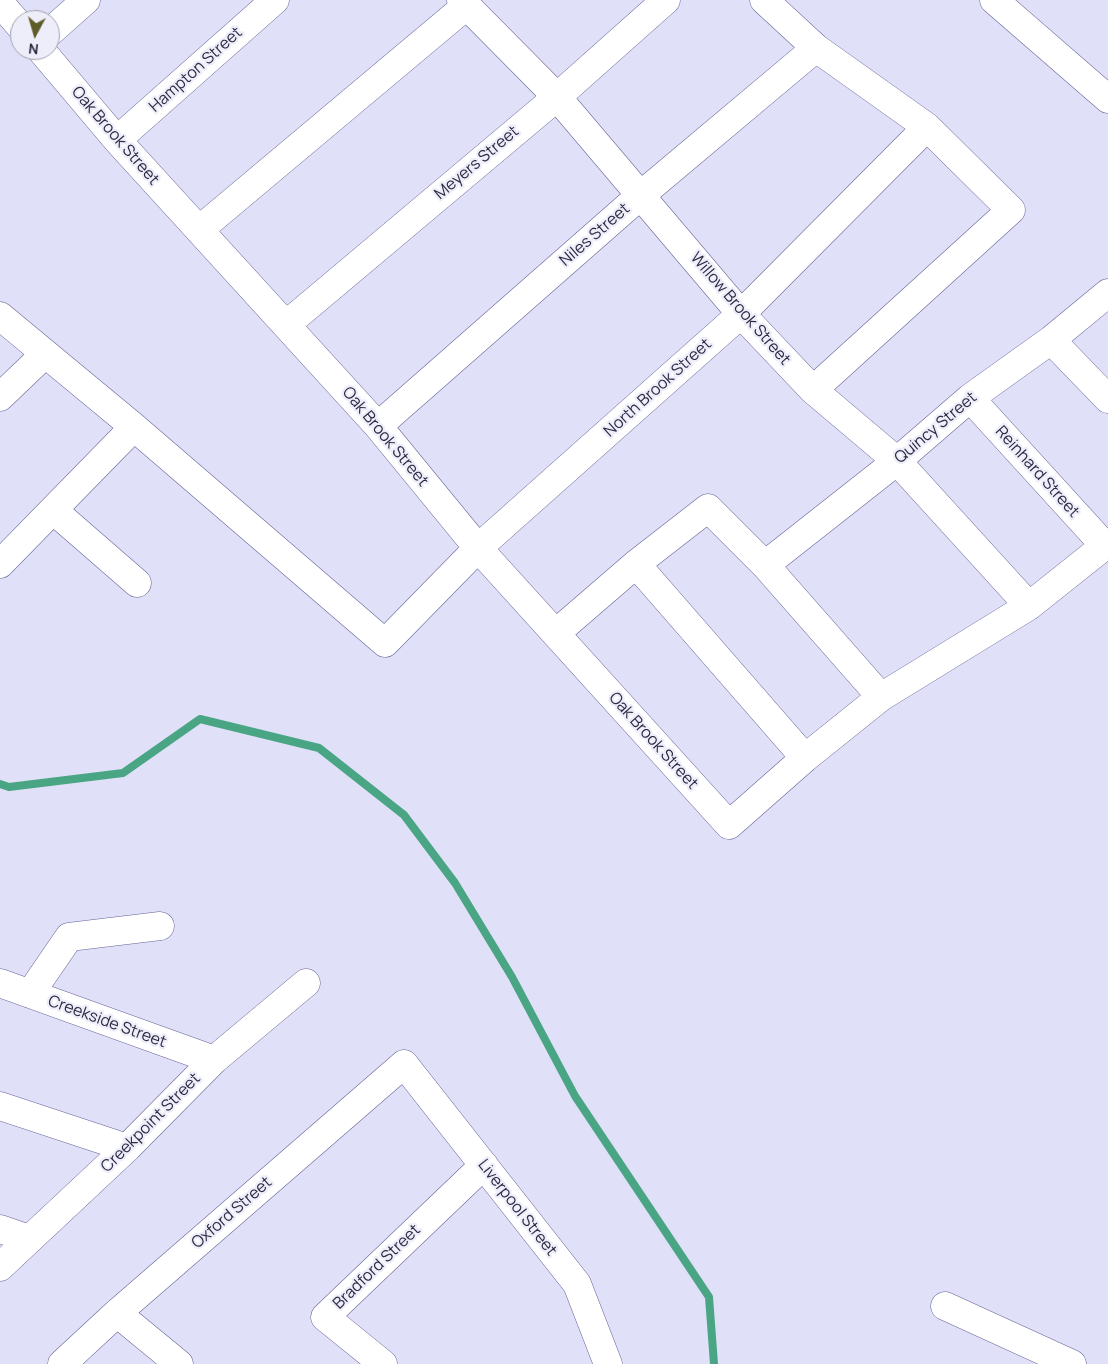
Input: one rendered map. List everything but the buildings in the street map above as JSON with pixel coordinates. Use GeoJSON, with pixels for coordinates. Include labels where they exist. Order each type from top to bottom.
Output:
{"type":"FeatureCollection","features":[{"type":"Feature","properties":{"kind":"street"},"geometry":{"type":"LineString","coordinates":[[60,23],[86,0]]}},
{"type":"Feature","properties":{"kind":"street","name":"Hampton Street"},"geometry":{"type":"LineString","coordinates":[[118,140],[274,0]]}},
{"type":"Feature","properties":{"kind":"street","name":"Meyers Street"},"geometry":{"type":"LineString","coordinates":[[287,324],[556,97],[666,0]]}},
{"type":"Feature","properties":{"kind":"street"},"geometry":{"type":"LineString","coordinates":[[764,0],[816,48],[927,127],[1011,210],[812,390]]}},
{"type":"Feature","properties":{"kind":"street"},"geometry":{"type":"LineString","coordinates":[[0,3],[10,14]]}},
{"type":"Feature","properties":{"kind":"street"},"geometry":{"type":"LineString","coordinates":[[199,230],[464,3]]}},
{"type":"Feature","properties":{"kind":"street","name":"Willow Brook Street"},"geometry":{"type":"LineString","coordinates":[[464,3],[556,97],[742,314],[812,390],[897,461],[1029,606]]}},
{"type":"Feature","properties":{"kind":"street"},"geometry":{"type":"LineString","coordinates":[[1011,4],[1108,99]]}},
{"type":"Feature","properties":{"kind":"street","name":"Niles Street"},"geometry":{"type":"LineString","coordinates":[[378,426],[641,195],[816,48]]}},
{"type":"Feature","properties":{"kind":"street","name":"Oak Brook Street"},"geometry":{"type":"LineString","coordinates":[[50,60],[118,140],[378,426],[478,548],[729,825],[805,758]]}},
{"type":"Feature","properties":{"kind":"street","name":"North Brook Street"},"geometry":{"type":"LineString","coordinates":[[134,427],[385,643],[478,548],[742,314],[927,127]]}},
{"type":"Feature","properties":{"kind":"street","name":"Quincy Street"},"geometry":{"type":"LineString","coordinates":[[765,565],[897,461],[970,398],[1051,340],[1108,293]]}},
{"type":"Feature","properties":{"kind":"street"},"geometry":{"type":"LineString","coordinates":[[0,316],[134,427],[0,564]]}},
{"type":"Feature","properties":{"kind":"street"},"geometry":{"type":"LineString","coordinates":[[1051,340],[1108,399]]}},
{"type":"Feature","properties":{"kind":"street"},"geometry":{"type":"LineString","coordinates":[[0,397],[45,354]]}},
{"type":"Feature","properties":{"kind":"street","name":"Reinhard Street"},"geometry":{"type":"LineString","coordinates":[[970,398],[1106,544]]}},
{"type":"Feature","properties":{"kind":"street"},"geometry":{"type":"LineString","coordinates":[[556,633],[636,564],[708,508],[765,565],[881,696]]}},
{"type":"Feature","properties":{"kind":"street"},"geometry":{"type":"LineString","coordinates":[[53,510],[137,582]]}},
{"type":"Feature","properties":{"kind":"street"},"geometry":{"type":"LineString","coordinates":[[636,564],[805,758],[881,696],[1029,606],[1106,544]]}},
{"type":"Feature","properties":{"kind":"street"},"geometry":{"type":"LineString","coordinates":[[30,994],[69,937],[160,926]]}},
{"type":"Feature","properties":{"kind":"street","name":"Creekside Street"},"geometry":{"type":"LineString","coordinates":[[0,983],[214,1060]]}},
{"type":"Feature","properties":{"kind":"street","name":"Creekpoint Street"},"geometry":{"type":"LineString","coordinates":[[0,1267],[127,1148],[214,1060],[306,983]]}},
{"type":"Feature","properties":{"kind":"street","name":"Liverpool Street"},"geometry":{"type":"LineString","coordinates":[[404,1064],[577,1284],[608,1364]]}},
{"type":"Feature","properties":{"kind":"street","name":"Oxford Street"},"geometry":{"type":"LineString","coordinates":[[62,1364],[117,1313],[404,1064]]}},
{"type":"Feature","properties":{"kind":"street"},"geometry":{"type":"LineString","coordinates":[[0,1106],[127,1148]]}},
{"type":"Feature","properties":{"kind":"street","name":"Bradford Street"},"geometry":{"type":"LineString","coordinates":[[383,1364],[324,1317],[484,1165]]}},
{"type":"Feature","properties":{"kind":"street"},"geometry":{"type":"LineString","coordinates":[[0,1229],[29,1240]]}},
{"type":"Feature","properties":{"kind":"street"},"geometry":{"type":"LineString","coordinates":[[945,1306],[1072,1364]]}},
{"type":"Feature","properties":{"kind":"street"},"geometry":{"type":"LineString","coordinates":[[117,1313],[179,1364]]}},
{"type":"Feature","properties":{"kind":"waterway"},"geometry":{"type":"LineString","coordinates":[[0,784],[9,787],[123,773],[200,719],[319,748],[404,815],[455,883],[512,977],[575,1096],[709,1297],[714,1364]]}}]}
